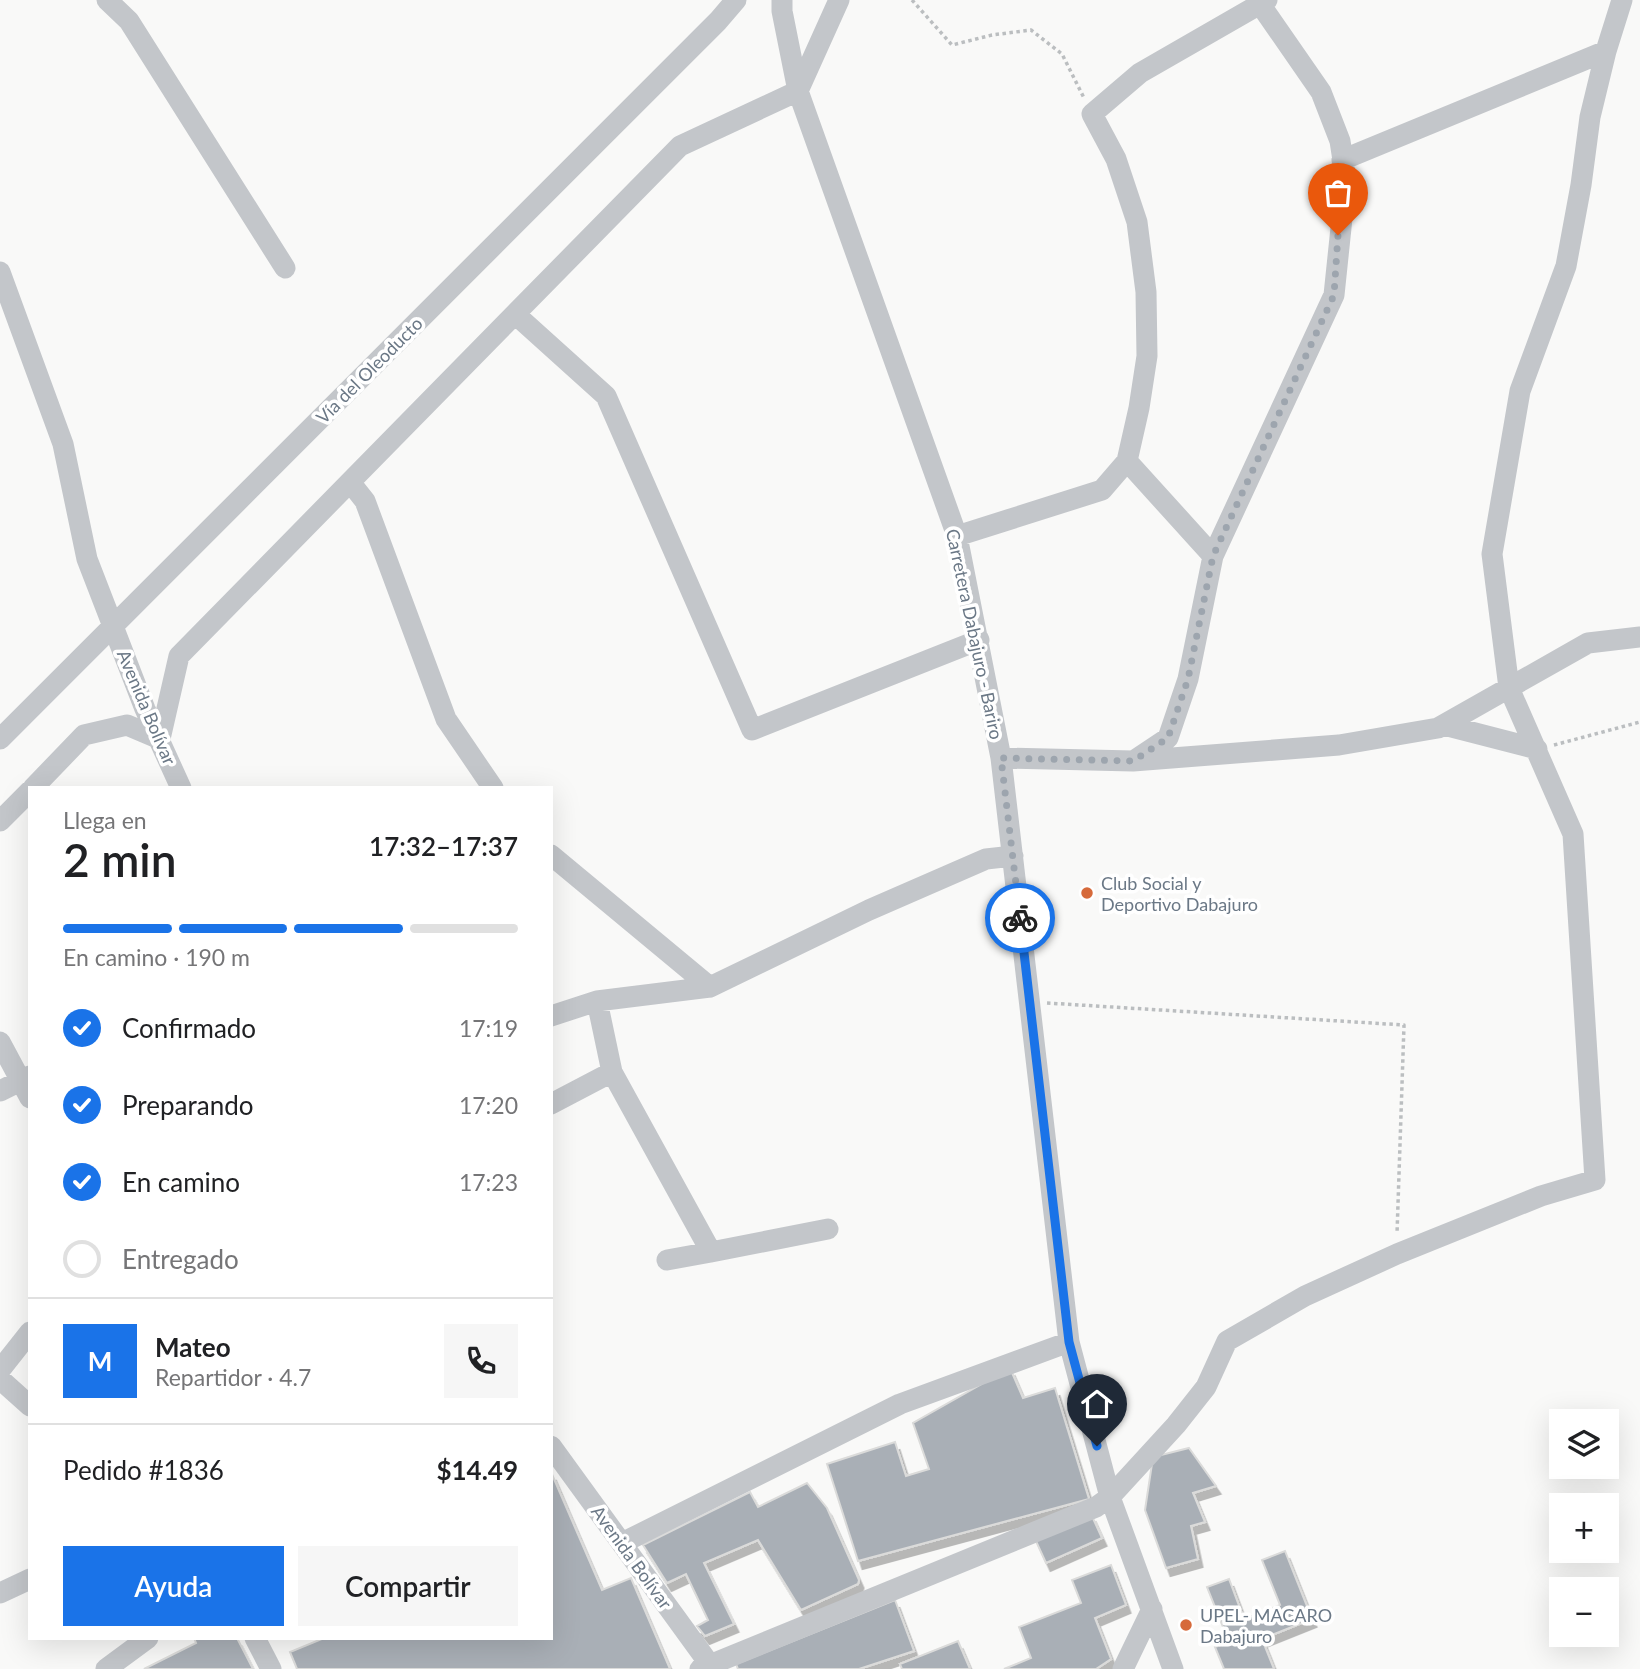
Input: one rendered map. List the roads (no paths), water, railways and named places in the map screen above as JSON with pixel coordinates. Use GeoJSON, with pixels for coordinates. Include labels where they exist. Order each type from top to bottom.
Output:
{"type":"FeatureCollection","features":[{"type":"Feature","properties":{"kind":"street"},"geometry":{"type":"LineString","coordinates":[[107,0],[129,21],[285,268]]}},
{"type":"Feature","properties":{"kind":"street","name":"Vía del Oleoducto"},"geometry":{"type":"LineString","coordinates":[[0,738],[736,0]]}},
{"type":"Feature","properties":{"kind":"street","name":"Carretera Dabajuro - Bariro"},"geometry":{"type":"LineString","coordinates":[[782,0],[798,91],[957,536],[1001,758],[1069,1342],[1110,1497],[1173,1669]]}},
{"type":"Feature","properties":{"kind":"street"},"geometry":{"type":"LineString","coordinates":[[34,786],[84,736],[127,725],[160,739],[179,656],[680,146],[798,91],[839,0]]}},
{"type":"Feature","properties":{"kind":"street"},"geometry":{"type":"LineString","coordinates":[[708,1667],[1096,1507],[1110,1497],[1177,1425],[1206,1387],[1227,1340],[1305,1296],[1397,1254],[1541,1196],[1595,1180],[1573,834],[1509,688],[1492,554],[1520,391],[1566,266],[1590,117],[1622,0]]}},
{"type":"Feature","properties":{"kind":"street"},"geometry":{"type":"LineString","coordinates":[[957,536],[1102,489],[1127,461],[1139,408],[1146,356],[1146,292],[1137,222],[1116,159],[1093,114],[1140,73],[1263,2],[1321,92],[1340,141],[1346,180],[1334,295],[1213,556],[1188,679],[1168,738],[1133,761]]}},
{"type":"Feature","properties":{"kind":"street"},"geometry":{"type":"LineString","coordinates":[[1342,160],[1606,51]]}},
{"type":"Feature","properties":{"kind":"street","name":"Avenida Bolívar"},"geometry":{"type":"LineString","coordinates":[[0,272],[63,444],[87,559],[145,709],[180,786]]}},
{"type":"Feature","properties":{"kind":"street"},"geometry":{"type":"LineString","coordinates":[[515,314],[606,396],[752,730],[979,640]]}},
{"type":"Feature","properties":{"kind":"street"},"geometry":{"type":"LineString","coordinates":[[1127,461],[1213,556]]}},
{"type":"Feature","properties":{"kind":"street"},"geometry":{"type":"LineString","coordinates":[[350,482],[365,501],[446,719],[492,786]]}},
{"type":"Feature","properties":{"kind":"street"},"geometry":{"type":"LineString","coordinates":[[1001,758],[1133,761],[1339,745],[1438,728],[1588,643],[1640,637]]}},
{"type":"Feature","properties":{"kind":"street"},"geometry":{"type":"LineString","coordinates":[[1444,725],[1537,750]]}},
{"type":"Feature","properties":{"kind":"street"},"geometry":{"type":"LineString","coordinates":[[0,821],[28,792]]}},
{"type":"Feature","properties":{"kind":"street"},"geometry":{"type":"LineString","coordinates":[[553,1015],[597,1001],[710,987],[869,910],[974,864],[986,859],[1013,856]]}},
{"type":"Feature","properties":{"kind":"street"},"geometry":{"type":"LineString","coordinates":[[553,857],[710,987]]}},
{"type":"Feature","properties":{"kind":"street"},"geometry":{"type":"LineString","coordinates":[[597,1001],[612,1072],[711,1252]]}},
{"type":"Feature","properties":{"kind":"street"},"geometry":{"type":"LineString","coordinates":[[0,1042],[27,1085],[0,1091]]}},
{"type":"Feature","properties":{"kind":"street"},"geometry":{"type":"LineString","coordinates":[[553,1103],[612,1072]]}},
{"type":"Feature","properties":{"kind":"street"},"geometry":{"type":"LineString","coordinates":[[667,1260],[828,1229]]}},
{"type":"Feature","properties":{"kind":"street"},"geometry":{"type":"LineString","coordinates":[[0,1370],[28,1335]]}},
{"type":"Feature","properties":{"kind":"street"},"geometry":{"type":"LineString","coordinates":[[622,1543],[900,1404],[1069,1342]]}},
{"type":"Feature","properties":{"kind":"street"},"geometry":{"type":"LineString","coordinates":[[0,1379],[28,1404]]}},
{"type":"Feature","properties":{"kind":"street","name":"Avenida Bolívar"},"geometry":{"type":"LineString","coordinates":[[553,1449],[708,1667]]}},
{"type":"Feature","properties":{"kind":"street"},"geometry":{"type":"LineString","coordinates":[[0,1593],[28,1580]]}},
{"type":"Feature","properties":{"kind":"street"},"geometry":{"type":"LineString","coordinates":[[1123,1669],[1152,1609]]}},
{"type":"Feature","properties":{"kind":"street"},"geometry":{"type":"LineString","coordinates":[[106,1669],[145,1640]]}},
{"type":"Feature","properties":{"kind":"street"},"geometry":{"type":"LineString","coordinates":[[256,1640],[271,1669]]}},
{"type":"Feature","properties":{"kind":"place","name":"Club Social y Deportivo Dabajuro"},"geometry":{"type":"Point","coordinates":[1087,893]}},
{"type":"Feature","properties":{"kind":"place","name":"UPEL- MACARO Dabajuro"},"geometry":{"type":"Point","coordinates":[1186,1625]}}]}
